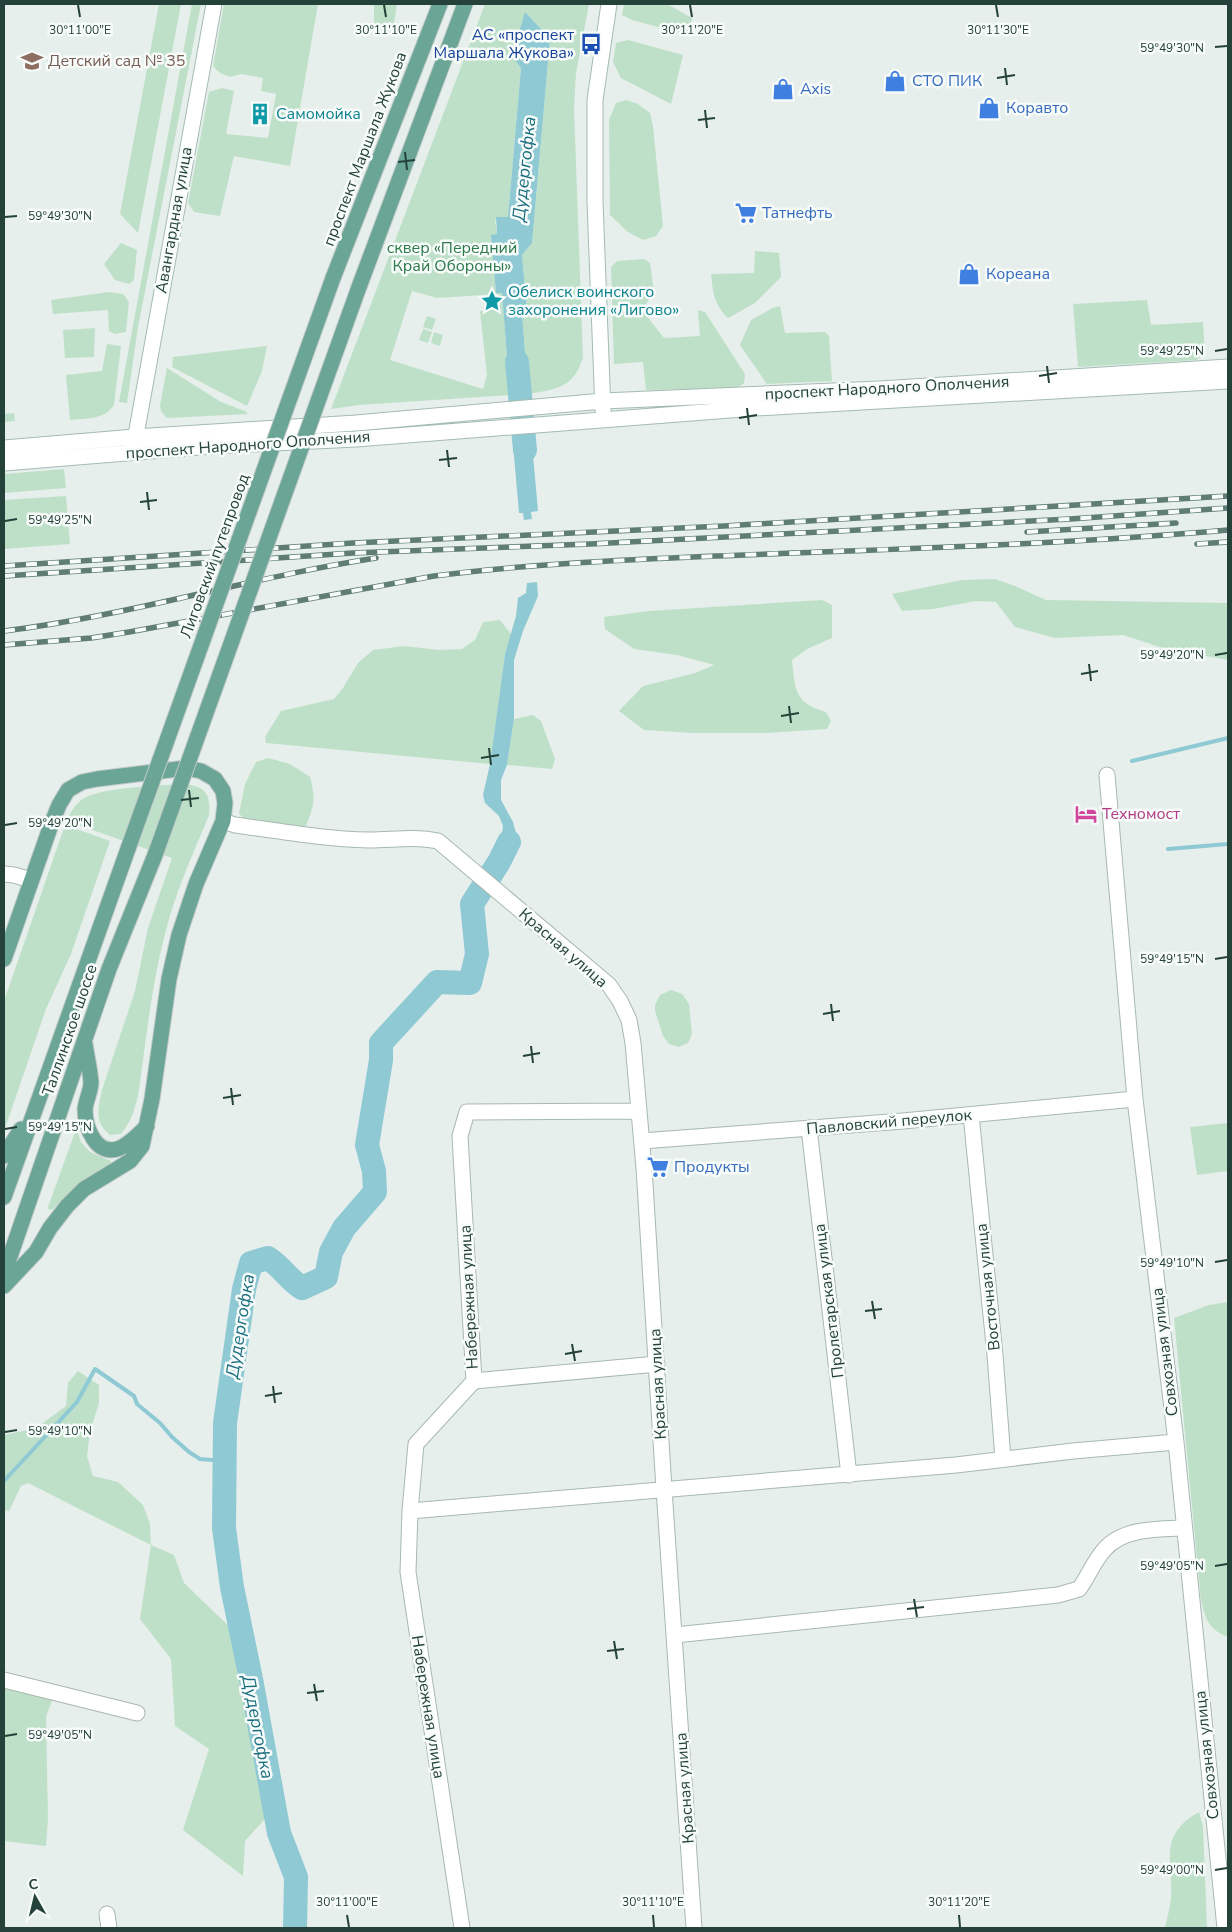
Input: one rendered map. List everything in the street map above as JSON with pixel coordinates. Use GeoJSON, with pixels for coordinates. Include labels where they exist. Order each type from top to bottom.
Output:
{"type":"FeatureCollection","features":[{"type":"Feature","properties":{"kind":"main road","name":"проспект Маршала Жукова"},"geometry":{"type":"LineString","coordinates":[[333,278],[440,4]]}},
{"type":"Feature","properties":{"kind":"main road","name":"Таллинское шоссе"},"geometry":{"type":"LineString","coordinates":[[4,1274],[109,969],[155,855],[359,287],[465,4]]}},
{"type":"Feature","properties":{"kind":"main road","name":"Лиговский путепровод"},"geometry":{"type":"LineString","coordinates":[[129,846],[333,278]]}},
{"type":"Feature","properties":{"kind":"main road"},"geometry":{"type":"LineString","coordinates":[[4,959],[59,805],[68,790],[82,782],[186,768],[201,771],[215,779],[223,791],[226,804],[223,821],[196,884],[179,935],[169,979],[147,1126],[142,1146],[130,1161],[84,1189],[67,1206],[50,1228],[36,1252],[4,1286]]}},
{"type":"Feature","properties":{"kind":"main road","name":"Таллинское шоссе"},"geometry":{"type":"LineString","coordinates":[[4,1196],[129,846]]}},
{"type":"Feature","properties":{"kind":"main road"},"geometry":{"type":"LineString","coordinates":[[84,1040],[91,1083],[85,1108],[86,1125],[92,1139],[104,1149],[118,1149],[131,1141],[147,1126]]}},
{"type":"Feature","properties":{"kind":"main road"},"geometry":{"type":"LineString","coordinates":[[4,1156],[39,1098]]}},
{"type":"Feature","properties":{"kind":"street","name":"Авангардная улица"},"geometry":{"type":"LineString","coordinates":[[134,445],[214,4]]}},
{"type":"Feature","properties":{"kind":"street"},"geometry":{"type":"LineString","coordinates":[[604,420],[596,221],[595,100],[609,4]]}},
{"type":"Feature","properties":{"kind":"street","name":"проспект Народного Ополчения"},"geometry":{"type":"LineString","coordinates":[[4,463],[134,445],[347,423],[603,401],[899,388],[1228,367]]}},
{"type":"Feature","properties":{"kind":"street","name":"проспект Народного Ополчения"},"geometry":{"type":"LineString","coordinates":[[4,448],[356,439],[756,408],[1228,381]]}},
{"type":"Feature","properties":{"kind":"street","name":"Совхозная улица"},"geometry":{"type":"LineString","coordinates":[[1107,775],[1135,1099],[1176,1442],[1183,1528],[1225,1928]]}},
{"type":"Feature","properties":{"kind":"street","name":"Красная улица"},"geometry":{"type":"LineString","coordinates":[[223,821],[235,825],[338,838],[371,840],[422,838],[438,841],[609,985],[620,1001],[629,1020],[633,1043],[642,1141],[694,1928]]}},
{"type":"Feature","properties":{"kind":"street"},"geometry":{"type":"LineString","coordinates":[[9,874],[31,880]]}},
{"type":"Feature","properties":{"kind":"street","name":"Павловский переулок"},"geometry":{"type":"LineString","coordinates":[[642,1141],[971,1115],[1135,1099]]}},
{"type":"Feature","properties":{"kind":"street","name":"Набережная улица"},"geometry":{"type":"LineString","coordinates":[[462,1928],[408,1572],[410,1511],[416,1444],[474,1381],[460,1136],[467,1112],[639,1111]]}},
{"type":"Feature","properties":{"kind":"street","name":"Восточная улица"},"geometry":{"type":"LineString","coordinates":[[971,1115],[995,1355],[1003,1459]]}},
{"type":"Feature","properties":{"kind":"street","name":"Пролетарская улица"},"geometry":{"type":"LineString","coordinates":[[809,1128],[849,1475]]}},
{"type":"Feature","properties":{"kind":"street"},"geometry":{"type":"LineString","coordinates":[[474,1381],[657,1364]]}},
{"type":"Feature","properties":{"kind":"street"},"geometry":{"type":"LineString","coordinates":[[410,1511],[849,1475],[1073,1450],[1176,1442]]}},
{"type":"Feature","properties":{"kind":"street"},"geometry":{"type":"LineString","coordinates":[[675,1635],[1058,1595],[1079,1589],[1104,1550],[1115,1540],[1134,1532],[1183,1528]]}},
{"type":"Feature","properties":{"kind":"street"},"geometry":{"type":"LineString","coordinates":[[4,1680],[137,1713]]}},
{"type":"Feature","properties":{"kind":"green space"},"geometry":{"type":"Polygon","coordinates":[[[159,4],[181,4],[138,233],[120,214],[159,4]]]}},
{"type":"Feature","properties":{"kind":"green space"},"geometry":{"type":"Polygon","coordinates":[[[192,4],[201,4],[138,327],[127,403],[119,402],[192,4]]]}},
{"type":"Feature","properties":{"kind":"green space"},"geometry":{"type":"Polygon","coordinates":[[[224,4],[318,4],[290,166],[234,156],[220,216],[194,212],[188,203],[209,92],[222,88],[234,91],[226,134],[268,138],[276,94],[261,91],[263,78],[241,74],[230,77],[220,73],[213,66],[224,4]]]}},
{"type":"Feature","properties":{"kind":"green space"},"geometry":{"type":"Polygon","coordinates":[[[374,4],[397,4],[394,23],[387,29],[378,31],[375,26],[374,4]]]}},
{"type":"Feature","properties":{"kind":"green space","name":"сквер «Передний Край Обороны»"},"geometry":{"type":"Polygon","coordinates":[[[485,4],[589,4],[576,73],[574,108],[583,358],[574,377],[557,388],[528,394],[522,311],[527,311],[522,255],[532,243],[550,39],[521,68],[508,217],[495,220],[497,234],[492,235],[496,292],[502,292],[510,395],[359,405],[331,409],[485,4]],[[412,291],[390,360],[483,389],[487,375],[480,311],[500,309],[499,294],[437,298],[412,291]]]}},
{"type":"Feature","properties":{"kind":"green space"},"geometry":{"type":"Polygon","coordinates":[[[624,4],[667,4],[692,18],[688,35],[632,20],[622,15],[624,4]]]}},
{"type":"Feature","properties":{"kind":"green space"},"geometry":{"type":"Polygon","coordinates":[[[628,40],[683,55],[671,104],[621,78],[613,62],[616,43],[628,40]]]}},
{"type":"Feature","properties":{"kind":"green space"},"geometry":{"type":"Polygon","coordinates":[[[626,100],[638,104],[650,113],[653,126],[663,226],[656,236],[643,240],[628,232],[610,215],[609,120],[616,103],[626,100]]]}},
{"type":"Feature","properties":{"kind":"green space"},"geometry":{"type":"Polygon","coordinates":[[[121,243],[137,250],[134,280],[129,284],[115,280],[104,264],[121,243]]]}},
{"type":"Feature","properties":{"kind":"green space"},"geometry":{"type":"Polygon","coordinates":[[[755,251],[779,253],[781,277],[755,303],[728,318],[715,298],[711,274],[754,273],[755,251]]]}},
{"type":"Feature","properties":{"kind":"green space"},"geometry":{"type":"Polygon","coordinates":[[[644,259],[650,263],[654,292],[642,310],[664,338],[700,336],[698,310],[705,312],[745,374],[744,383],[737,388],[646,390],[643,362],[614,364],[611,267],[617,261],[644,259]]]}},
{"type":"Feature","properties":{"kind":"green space"},"geometry":{"type":"Polygon","coordinates":[[[109,292],[123,294],[129,302],[126,332],[115,334],[109,331],[108,310],[53,314],[51,300],[109,292]]]}},
{"type":"Feature","properties":{"kind":"green space"},"geometry":{"type":"Polygon","coordinates":[[[1147,300],[1151,325],[1203,322],[1205,355],[1196,360],[1078,367],[1073,304],[1147,300]]]}},
{"type":"Feature","properties":{"kind":"green space"},"geometry":{"type":"Polygon","coordinates":[[[780,306],[785,333],[825,332],[829,336],[832,381],[767,384],[740,345],[751,320],[780,306]]]}},
{"type":"Feature","properties":{"kind":"green space"},"geometry":{"type":"Polygon","coordinates":[[[427,316],[436,319],[432,330],[423,327],[427,316]]]}},
{"type":"Feature","properties":{"kind":"green space"},"geometry":{"type":"Polygon","coordinates":[[[95,328],[94,357],[65,358],[63,330],[95,328]]]}},
{"type":"Feature","properties":{"kind":"green space"},"geometry":{"type":"Polygon","coordinates":[[[423,329],[432,332],[428,343],[419,340],[423,329]]]}},
{"type":"Feature","properties":{"kind":"green space"},"geometry":{"type":"Polygon","coordinates":[[[434,332],[443,335],[440,346],[431,343],[434,332]]]}},
{"type":"Feature","properties":{"kind":"green space"},"geometry":{"type":"Polygon","coordinates":[[[107,344],[121,346],[114,405],[100,416],[70,420],[66,375],[102,371],[107,344]]]}},
{"type":"Feature","properties":{"kind":"green space"},"geometry":{"type":"Polygon","coordinates":[[[267,346],[262,371],[247,406],[172,367],[173,357],[267,346]]]}},
{"type":"Feature","properties":{"kind":"green space"},"geometry":{"type":"Polygon","coordinates":[[[167,368],[221,402],[245,411],[248,414],[167,418],[161,411],[160,405],[167,368]]]}},
{"type":"Feature","properties":{"kind":"green space"},"geometry":{"type":"Polygon","coordinates":[[[14,413],[15,421],[4,422],[4,414],[14,413]]]}},
{"type":"Feature","properties":{"kind":"green space"},"geometry":{"type":"Polygon","coordinates":[[[64,469],[66,488],[4,493],[4,474],[64,469]]]}},
{"type":"Feature","properties":{"kind":"green space"},"geometry":{"type":"Polygon","coordinates":[[[66,496],[70,544],[4,549],[4,500],[66,496]]]}},
{"type":"Feature","properties":{"kind":"green space"},"geometry":{"type":"Polygon","coordinates":[[[995,579],[1046,600],[1228,603],[1228,660],[1166,649],[1123,635],[1055,638],[1015,627],[996,602],[976,601],[933,609],[902,611],[892,594],[962,580],[995,579]]]}},
{"type":"Feature","properties":{"kind":"green space"},"geometry":{"type":"Polygon","coordinates":[[[822,600],[832,605],[832,638],[807,649],[792,660],[798,694],[808,704],[826,712],[831,721],[827,729],[767,733],[693,733],[644,730],[619,711],[643,686],[695,673],[714,665],[677,655],[634,649],[605,629],[604,617],[649,611],[822,600]]]}},
{"type":"Feature","properties":{"kind":"green space"},"geometry":{"type":"Polygon","coordinates":[[[500,620],[512,635],[505,654],[490,764],[266,743],[265,737],[281,711],[334,699],[358,663],[373,650],[404,646],[439,650],[462,649],[475,640],[483,622],[500,620]]]}},
{"type":"Feature","properties":{"kind":"green space"},"geometry":{"type":"Polygon","coordinates":[[[533,715],[541,721],[555,759],[552,769],[507,765],[514,719],[533,715]]]}},
{"type":"Feature","properties":{"kind":"green space"},"geometry":{"type":"Polygon","coordinates":[[[268,758],[290,764],[310,777],[313,802],[306,826],[282,827],[244,820],[239,813],[245,784],[256,762],[268,758]]]}},
{"type":"Feature","properties":{"kind":"green space"},"geometry":{"type":"Polygon","coordinates":[[[183,784],[197,787],[205,792],[209,801],[209,815],[179,889],[165,934],[152,994],[135,1107],[130,1121],[121,1134],[110,1135],[99,1120],[102,1090],[135,991],[148,928],[172,858],[67,821],[79,801],[95,794],[133,788],[183,784]]]}},
{"type":"Feature","properties":{"kind":"green space"},"geometry":{"type":"Polygon","coordinates":[[[65,825],[110,841],[71,954],[46,1009],[4,1131],[4,1001],[65,825]]]}},
{"type":"Feature","properties":{"kind":"green space"},"geometry":{"type":"Polygon","coordinates":[[[671,990],[682,994],[689,1004],[692,1034],[688,1043],[679,1047],[669,1044],[663,1036],[655,1011],[655,1005],[660,995],[671,990]]]}},
{"type":"Feature","properties":{"kind":"green space"},"geometry":{"type":"Polygon","coordinates":[[[1228,1123],[1228,1171],[1197,1175],[1190,1127],[1228,1123]]]}},
{"type":"Feature","properties":{"kind":"green space"},"geometry":{"type":"Polygon","coordinates":[[[75,1132],[78,1133],[81,1142],[90,1152],[111,1161],[110,1164],[80,1182],[53,1209],[49,1210],[48,1207],[75,1132]]]}},
{"type":"Feature","properties":{"kind":"green space"},"geometry":{"type":"Polygon","coordinates":[[[1228,1302],[1228,1637],[1216,1631],[1209,1623],[1201,1600],[1174,1318],[1209,1305],[1228,1302]]]}},
{"type":"Feature","properties":{"kind":"green space"},"geometry":{"type":"Polygon","coordinates":[[[78,1371],[99,1385],[99,1403],[90,1432],[87,1456],[93,1476],[118,1482],[143,1505],[150,1524],[151,1545],[28,1483],[21,1486],[9,1511],[4,1510],[4,1435],[36,1428],[66,1406],[68,1383],[78,1371]]]}},
{"type":"Feature","properties":{"kind":"green space"},"geometry":{"type":"Polygon","coordinates":[[[151,1545],[174,1555],[184,1583],[237,1634],[271,1812],[245,1841],[243,1876],[183,1830],[209,1749],[175,1726],[171,1659],[140,1619],[151,1545]]]}},
{"type":"Feature","properties":{"kind":"green space"},"geometry":{"type":"Polygon","coordinates":[[[4,1686],[52,1700],[46,1717],[48,1819],[46,1846],[4,1841],[4,1686]]]}},
{"type":"Feature","properties":{"kind":"green space"},"geometry":{"type":"Polygon","coordinates":[[[1199,1812],[1203,1827],[1207,1928],[1165,1928],[1171,1898],[1170,1849],[1178,1830],[1186,1821],[1199,1812]]]}},
{"type":"Feature","properties":{"kind":"water"},"geometry":{"type":"Polygon","coordinates":[[[525,12],[550,39],[532,243],[522,255],[527,311],[522,312],[528,394],[510,395],[502,293],[496,293],[491,235],[497,234],[496,217],[508,217],[521,68],[512,56],[525,12]]]}},
{"type":"Feature","properties":{"kind":"water"},"geometry":{"type":"Polygon","coordinates":[[[531,432],[538,511],[531,512],[532,519],[524,520],[523,513],[519,513],[512,433],[531,432]]]}},
{"type":"Feature","properties":{"kind":"water"},"geometry":{"type":"Polygon","coordinates":[[[537,582],[538,596],[523,631],[514,660],[514,719],[507,765],[501,780],[501,800],[513,822],[517,837],[501,877],[488,866],[501,842],[503,826],[499,816],[485,803],[483,795],[490,764],[505,654],[516,616],[518,598],[526,593],[527,583],[537,582]]]}},
{"type":"Feature","properties":{"kind":"waterway","name":"Дудергофка"},"geometry":{"type":"LineString","coordinates":[[517,362],[525,450]]}},
{"type":"Feature","properties":{"kind":"waterway"},"geometry":{"type":"LineString","coordinates":[[1132,761],[1228,738]]}},
{"type":"Feature","properties":{"kind":"waterway","name":"Дудергофка"},"geometry":{"type":"LineString","coordinates":[[295,1928],[296,1877],[279,1833],[232,1587],[224,1528],[225,1423],[244,1289],[251,1263],[268,1258],[302,1288],[326,1277],[331,1252],[344,1228],[375,1192],[374,1171],[367,1145],[381,1060],[381,1043],[437,982],[470,983],[477,954],[472,904],[499,862],[509,842]]}},
{"type":"Feature","properties":{"kind":"waterway"},"geometry":{"type":"LineString","coordinates":[[1168,849],[1228,844]]}},
{"type":"Feature","properties":{"kind":"waterway"},"geometry":{"type":"LineString","coordinates":[[4,1481],[77,1402],[95,1369],[134,1396],[137,1404],[160,1423],[189,1452],[200,1459],[224,1461]]}},
{"type":"Feature","properties":{"kind":"railway"},"geometry":{"type":"LineString","coordinates":[[4,566],[353,543],[724,526],[1228,496]]}},
{"type":"Feature","properties":{"kind":"railway"},"geometry":{"type":"LineString","coordinates":[[4,576],[353,553],[590,544],[1070,519],[1228,508]]}},
{"type":"Feature","properties":{"kind":"railway"},"geometry":{"type":"LineString","coordinates":[[1027,532],[1176,523]]}},
{"type":"Feature","properties":{"kind":"railway"},"geometry":{"type":"LineString","coordinates":[[4,645],[91,638],[434,576],[505,568],[646,559],[1036,543],[1228,530]]}},
{"type":"Feature","properties":{"kind":"railway"},"geometry":{"type":"LineString","coordinates":[[1197,544],[1228,542]]}},
{"type":"Feature","properties":{"kind":"railway"},"geometry":{"type":"LineString","coordinates":[[4,631],[97,616],[283,575],[376,558]]}},
{"type":"Feature","properties":{"kind":"place","name":"АС «проспект Маршала Жукова»"},"geometry":{"type":"Point","coordinates":[591,44]}},
{"type":"Feature","properties":{"kind":"place","name":"Детский сад № 35"},"geometry":{"type":"Point","coordinates":[32,61]}},
{"type":"Feature","properties":{"kind":"place","name":"СТО ПИК"},"geometry":{"type":"Point","coordinates":[895,81]}},
{"type":"Feature","properties":{"kind":"place","name":"Axis"},"geometry":{"type":"Point","coordinates":[783,89]}},
{"type":"Feature","properties":{"kind":"place","name":"Коравто"},"geometry":{"type":"Point","coordinates":[989,108]}},
{"type":"Feature","properties":{"kind":"place","name":"Самомойка"},"geometry":{"type":"Point","coordinates":[260,114]}},
{"type":"Feature","properties":{"kind":"place","name":"Татнефть"},"geometry":{"type":"Point","coordinates":[746,213]}},
{"type":"Feature","properties":{"kind":"place","name":"Кореана"},"geometry":{"type":"Point","coordinates":[969,274]}},
{"type":"Feature","properties":{"kind":"place","name":"Обелиск воинского захоронения «Лигово»"},"geometry":{"type":"Point","coordinates":[492,301]}},
{"type":"Feature","properties":{"kind":"place","name":"Техномост"},"geometry":{"type":"Point","coordinates":[1086,814]}},
{"type":"Feature","properties":{"kind":"place","name":"Продукты"},"geometry":{"type":"Point","coordinates":[658,1167]}}]}
